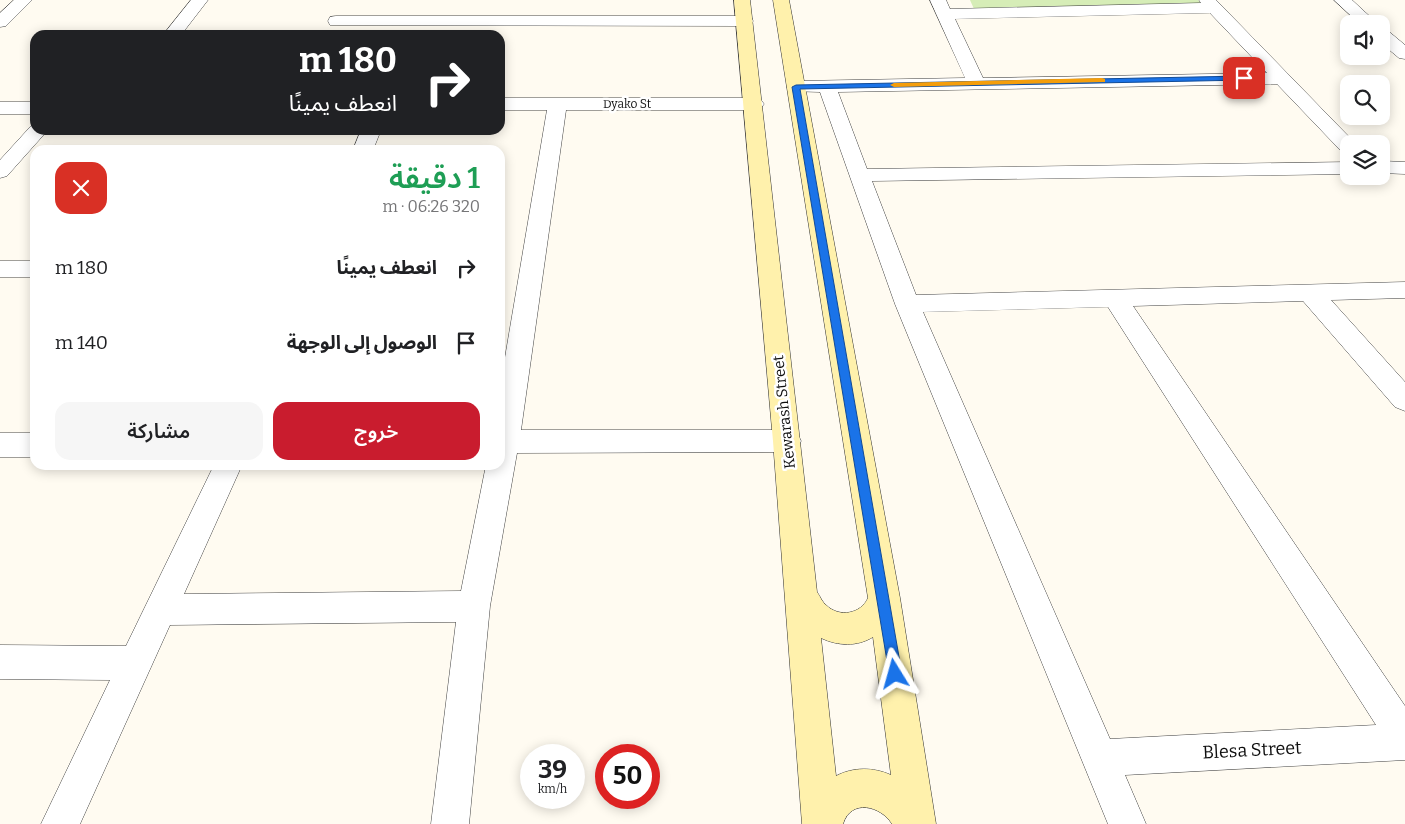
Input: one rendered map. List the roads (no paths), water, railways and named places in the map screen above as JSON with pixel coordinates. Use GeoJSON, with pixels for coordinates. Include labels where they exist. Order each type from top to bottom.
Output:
{"type":"FeatureCollection","features":[{"type":"Feature","properties":{"kind":"main road"},"geometry":{"type":"LineString","coordinates":[[781,0],[884,598],[916,824]]}},
{"type":"Feature","properties":{"kind":"main road","name":"Kewarash Street"},"geometry":{"type":"LineString","coordinates":[[744,10],[823,824]]}},
{"type":"Feature","properties":{"kind":"main road"},"geometry":{"type":"LineString","coordinates":[[802,598],[814,617],[836,628],[858,628],[876,617],[884,598]]}},
{"type":"Feature","properties":{"kind":"main road"},"geometry":{"type":"LineString","coordinates":[[823,824],[830,805],[850,789],[876,788],[901,803],[916,824]]}},
{"type":"Feature","properties":{"kind":"street"},"geometry":{"type":"LineString","coordinates":[[0,12],[24,0]]}},
{"type":"Feature","properties":{"kind":"street"},"geometry":{"type":"LineString","coordinates":[[0,22],[24,0]]}},
{"type":"Feature","properties":{"kind":"street"},"geometry":{"type":"LineString","coordinates":[[176,30],[200,0]]}},
{"type":"Feature","properties":{"kind":"street"},"geometry":{"type":"LineString","coordinates":[[1342,0],[1360,15]]}},
{"type":"Feature","properties":{"kind":"street"},"geometry":{"type":"LineString","coordinates":[[976,83],[942,7],[1211,4],[1340,139]]}},
{"type":"Feature","properties":{"kind":"street"},"geometry":{"type":"LineString","coordinates":[[336,21],[744,10]]}},
{"type":"Feature","properties":{"kind":"street"},"geometry":{"type":"LineString","coordinates":[[1390,42],[1405,54]]}},
{"type":"Feature","properties":{"kind":"street"},"geometry":{"type":"LineString","coordinates":[[796,87],[1282,78]]}},
{"type":"Feature","properties":{"kind":"street"},"geometry":{"type":"LineString","coordinates":[[826,87],[906,304],[1127,824]]}},
{"type":"Feature","properties":{"kind":"street","name":"Dyako St"},"geometry":{"type":"LineString","coordinates":[[505,104],[754,104]]}},
{"type":"Feature","properties":{"kind":"street"},"geometry":{"type":"LineString","coordinates":[[505,429],[557,104]]}},
{"type":"Feature","properties":{"kind":"street"},"geometry":{"type":"LineString","coordinates":[[0,108],[30,108]]}},
{"type":"Feature","properties":{"kind":"street"},"geometry":{"type":"LineString","coordinates":[[0,172],[33,135]]}},
{"type":"Feature","properties":{"kind":"street"},"geometry":{"type":"LineString","coordinates":[[1390,167],[1405,168]]}},
{"type":"Feature","properties":{"kind":"street"},"geometry":{"type":"LineString","coordinates":[[860,175],[1340,168]]}},
{"type":"Feature","properties":{"kind":"street"},"geometry":{"type":"LineString","coordinates":[[0,269],[30,269]]}},
{"type":"Feature","properties":{"kind":"street"},"geometry":{"type":"LineString","coordinates":[[906,304],[1405,290]]}},
{"type":"Feature","properties":{"kind":"street"},"geometry":{"type":"LineString","coordinates":[[1310,292],[1405,400]]}},
{"type":"Feature","properties":{"kind":"street"},"geometry":{"type":"LineString","coordinates":[[1115,298],[1405,738]]}},
{"type":"Feature","properties":{"kind":"street"},"geometry":{"type":"LineString","coordinates":[[505,442],[787,441]]}},
{"type":"Feature","properties":{"kind":"street"},"geometry":{"type":"LineString","coordinates":[[0,445],[30,445]]}},
{"type":"Feature","properties":{"kind":"street"},"geometry":{"type":"LineString","coordinates":[[60,824],[226,470]]}},
{"type":"Feature","properties":{"kind":"street"},"geometry":{"type":"LineString","coordinates":[[450,824],[474,606],[498,470]]}},
{"type":"Feature","properties":{"kind":"street"},"geometry":{"type":"LineString","coordinates":[[160,610],[474,606]]}},
{"type":"Feature","properties":{"kind":"street"},"geometry":{"type":"LineString","coordinates":[[0,662],[136,663]]}},
{"type":"Feature","properties":{"kind":"street","name":"Blesa Street"},"geometry":{"type":"LineString","coordinates":[[1099,758],[1405,742]]}}]}
